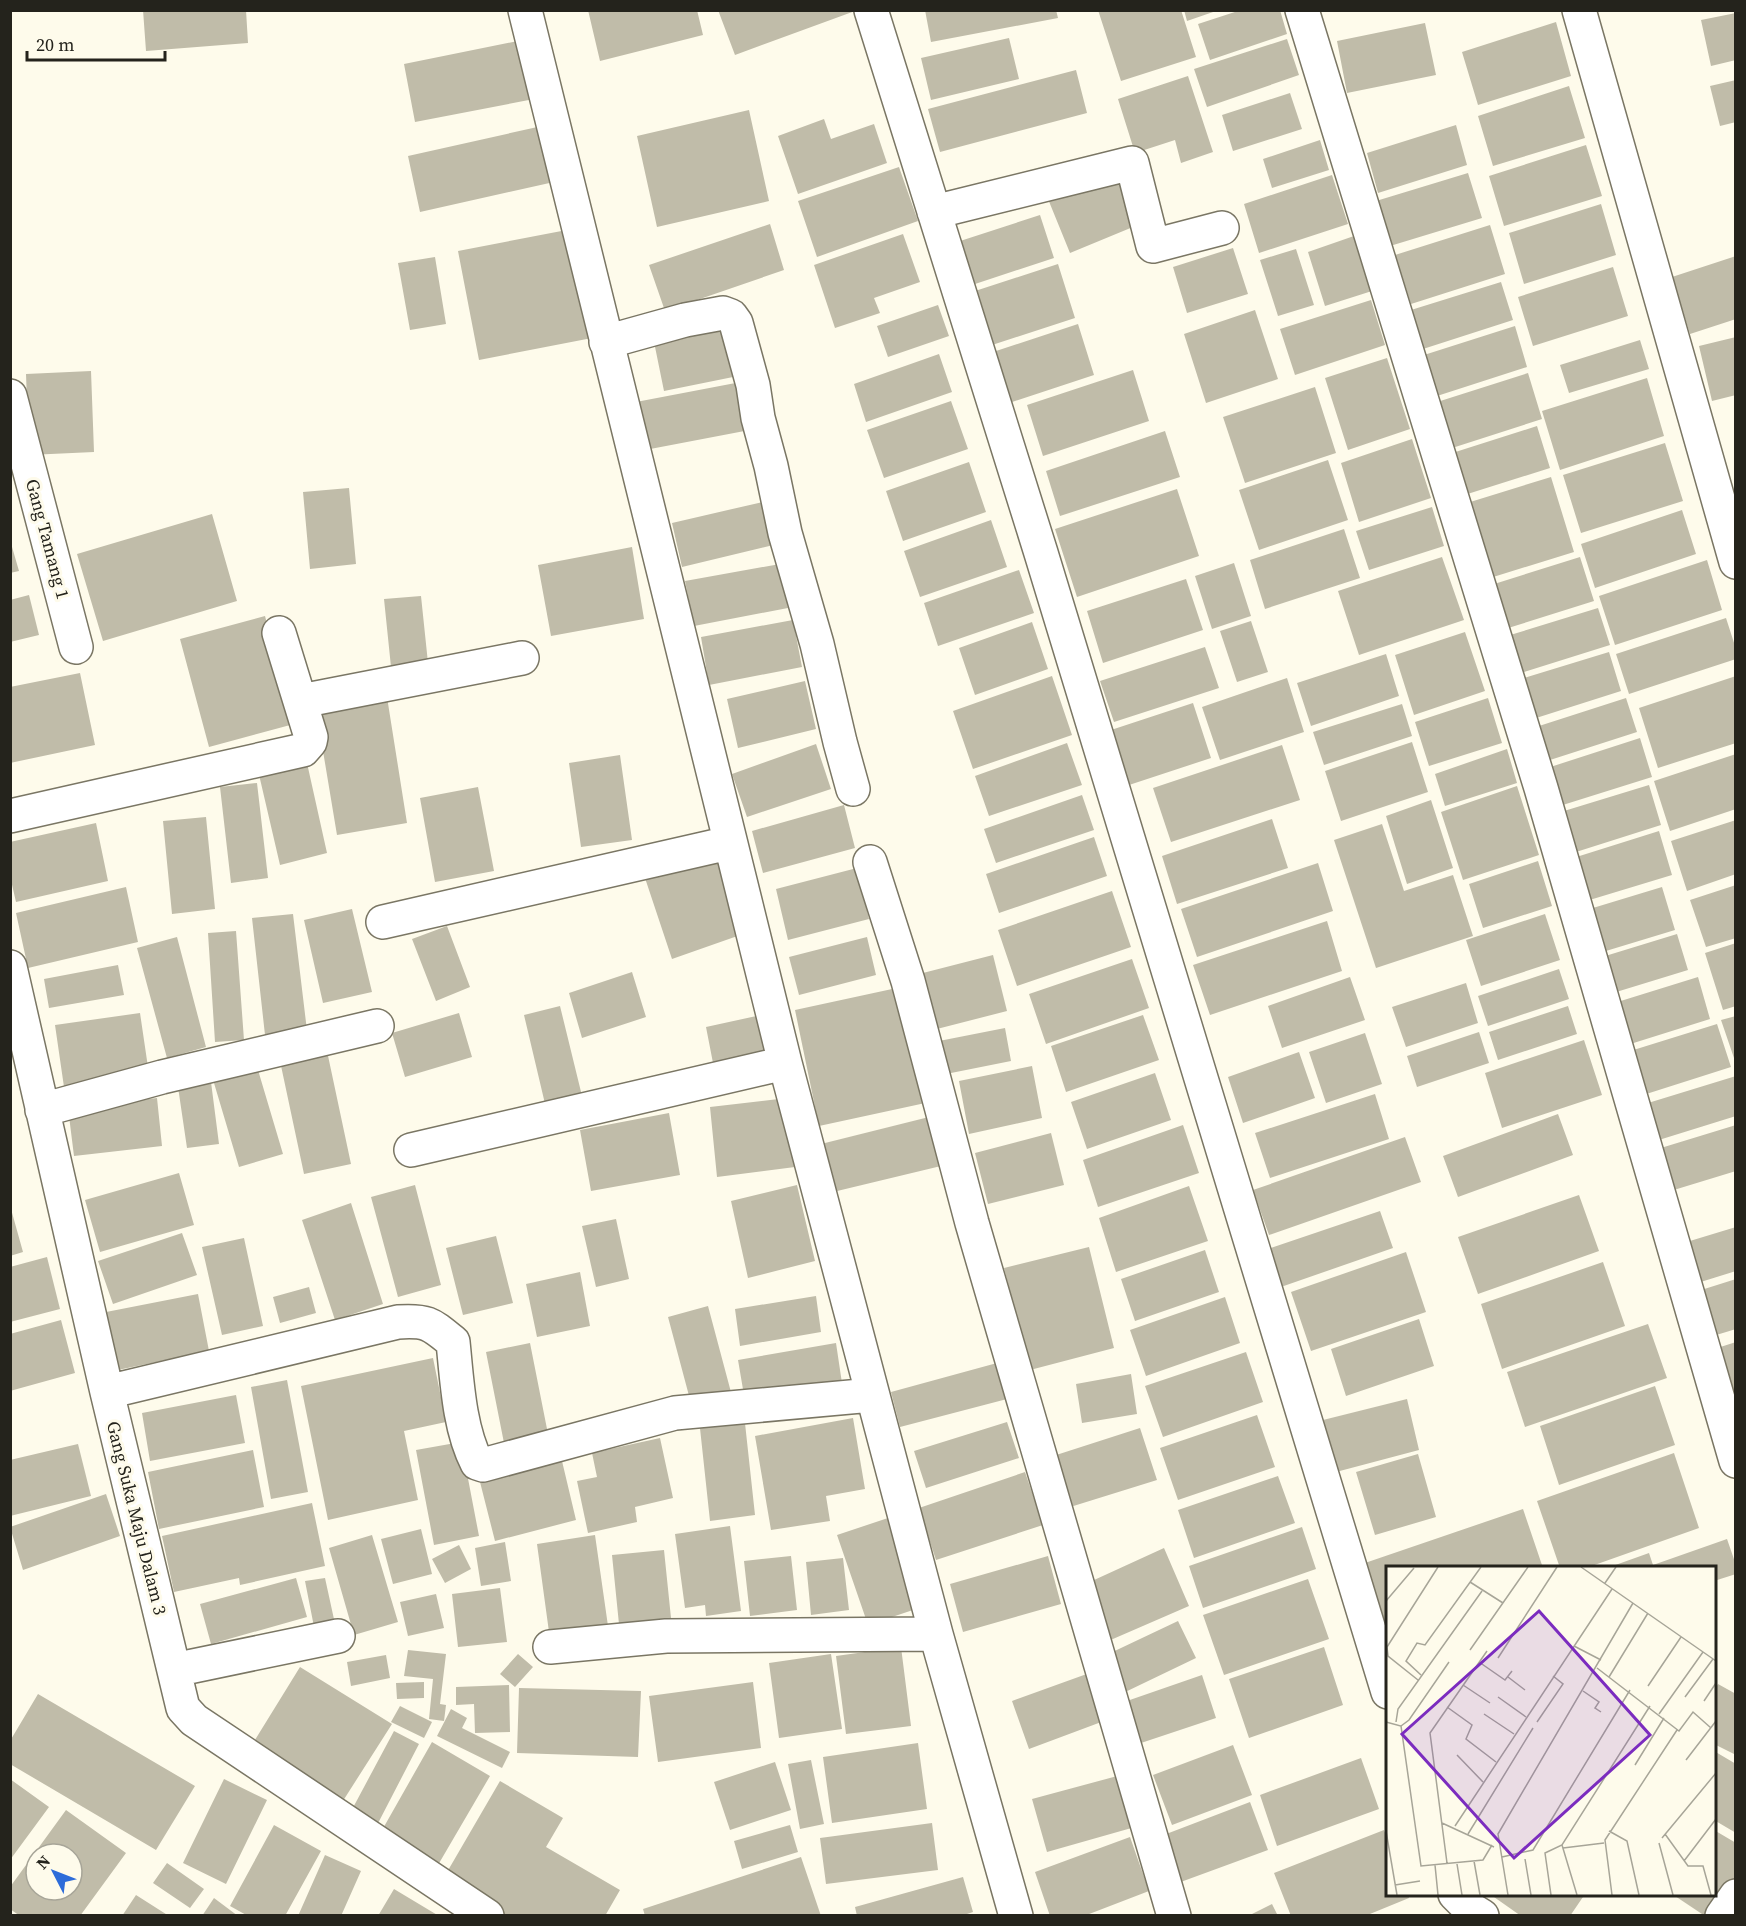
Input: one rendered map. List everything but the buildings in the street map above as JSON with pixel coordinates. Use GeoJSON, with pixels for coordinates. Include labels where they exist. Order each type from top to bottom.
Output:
{"type":"FeatureCollection","features":[{"type":"Feature","properties":{"kind":"street"},"geometry":{"type":"LineString","coordinates":[[525,10],[785,1063],[936,1634],[1016,1916]]}},
{"type":"Feature","properties":{"kind":"street"},"geometry":{"type":"LineString","coordinates":[[871,10],[1037,542],[1386,1685]]}},
{"type":"Feature","properties":{"kind":"street"},"geometry":{"type":"LineString","coordinates":[[1302,10],[1541,788],[1736,1461]]}},
{"type":"Feature","properties":{"kind":"street"},"geometry":{"type":"LineString","coordinates":[[1579,10],[1736,562]]}},
{"type":"Feature","properties":{"kind":"street"},"geometry":{"type":"LineString","coordinates":[[934,212],[1132,163],[1153,246],[1222,228]]}},
{"type":"Feature","properties":{"kind":"street"},"geometry":{"type":"LineString","coordinates":[[606,342],[685,320],[723,313],[731,316],[736,323],[753,385],[785,533],[817,644],[853,789]]}},
{"type":"Feature","properties":{"kind":"street","name":"Gang Tamang 1"},"geometry":{"type":"LineString","coordinates":[[10,396],[76,647]]}},
{"type":"Feature","properties":{"kind":"street"},"geometry":{"type":"LineString","coordinates":[[10,816],[303,750],[311,737],[279,633]]}},
{"type":"Feature","properties":{"kind":"street"},"geometry":{"type":"LineString","coordinates":[[301,701],[522,658]]}},
{"type":"Feature","properties":{"kind":"street"},"geometry":{"type":"LineString","coordinates":[[383,922],[729,843]]}},
{"type":"Feature","properties":{"kind":"street"},"geometry":{"type":"LineString","coordinates":[[870,862],[908,981],[972,1223],[1174,1916]]}},
{"type":"Feature","properties":{"kind":"street","name":"Gang Suka Maju Dalam 3"},"geometry":{"type":"LineString","coordinates":[[10,967],[107,1392],[183,1708],[194,1720],[487,1916]]}},
{"type":"Feature","properties":{"kind":"street"},"geometry":{"type":"LineString","coordinates":[[42,1110],[162,1077],[377,1026]]}},
{"type":"Feature","properties":{"kind":"street"},"geometry":{"type":"LineString","coordinates":[[411,1150],[785,1063]]}},
{"type":"Feature","properties":{"kind":"street"},"geometry":{"type":"LineString","coordinates":[[107,1392],[398,1322],[419,1320],[431,1325],[453,1342],[463,1421],[474,1457],[477,1463],[483,1466],[675,1413],[872,1395]]}},
{"type":"Feature","properties":{"kind":"street"},"geometry":{"type":"LineString","coordinates":[[549,1647],[666,1636],[936,1634]]}},
{"type":"Feature","properties":{"kind":"street"},"geometry":{"type":"LineString","coordinates":[[174,1670],[339,1636]]}},
{"type":"Feature","properties":{"kind":"street"},"geometry":{"type":"LineString","coordinates":[[1457,1896],[1468,1908],[1482,1916]]}},
{"type":"Feature","properties":{"kind":"street"},"geometry":{"type":"LineString","coordinates":[[1722,1916],[1736,1896]]}}]}
